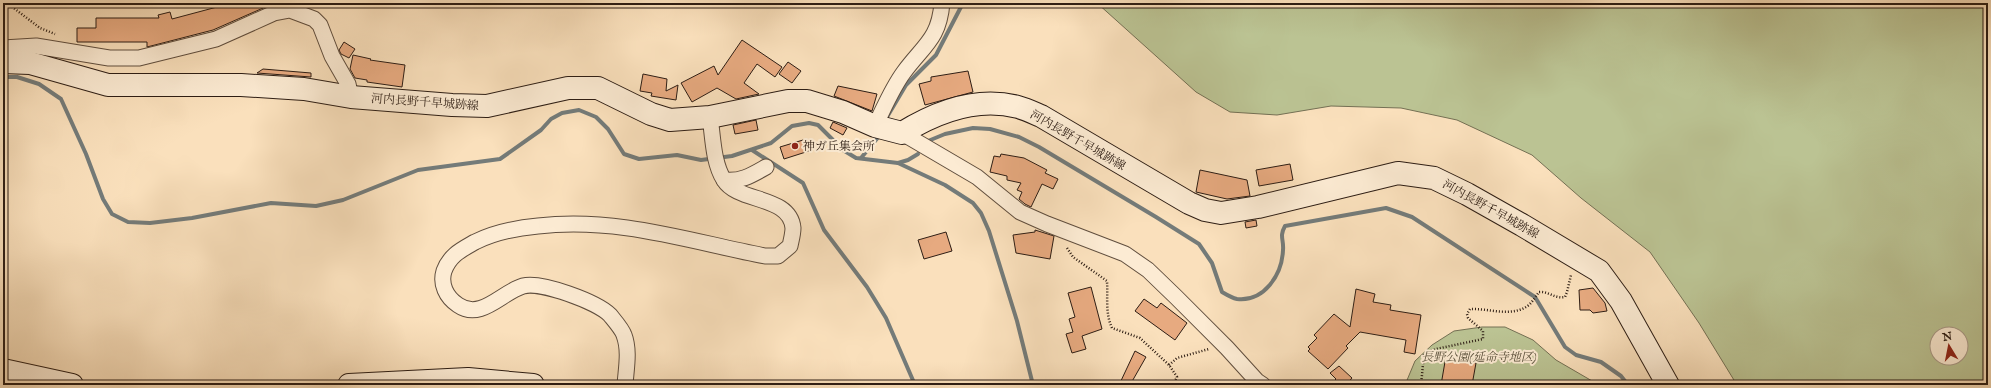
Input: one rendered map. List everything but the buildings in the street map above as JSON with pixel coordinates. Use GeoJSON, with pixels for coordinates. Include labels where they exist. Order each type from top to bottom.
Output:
{"type":"FeatureCollection","features":[{"type":"Feature","properties":{"kind":"main road","name":"河内長野千早城跡線"},"geometry":{"type":"LineString","coordinates":[[3,62],[30,63],[108,85],[241,85],[304,89],[351,97],[452,105],[487,106],[568,88],[598,88],[651,114],[670,120],[711,122],[788,101],[807,101],[843,112],[875,126],[902,133],[924,120],[952,109],[989,104],[1018,107],[1041,116],[1189,203],[1206,210],[1222,213],[1258,207],[1398,173],[1434,178],[1467,194],[1599,271],[1622,301],[1668,385]]}},
{"type":"Feature","properties":{"kind":"main road"},"geometry":{"type":"LineString","coordinates":[[3,370],[72,385]]}},
{"type":"Feature","properties":{"kind":"main road"},"geometry":{"type":"LineString","coordinates":[[349,385],[468,379],[533,385]]}},
{"type":"Feature","properties":{"kind":"street"},"geometry":{"type":"LineString","coordinates":[[875,126],[904,72],[933,37],[940,20],[942,3]]}},
{"type":"Feature","properties":{"kind":"street"},"geometry":{"type":"LineString","coordinates":[[3,48],[36,46],[103,57],[139,58],[216,40],[274,13],[290,10],[314,19],[320,25],[332,56],[348,84],[351,97]]}},
{"type":"Feature","properties":{"kind":"street"},"geometry":{"type":"LineString","coordinates":[[625,385],[627,356],[624,335],[609,314],[574,295],[542,286],[523,286],[492,304],[474,310],[459,306],[446,294],[442,276],[448,260],[464,248],[486,237],[514,228],[558,223],[612,224],[683,237],[765,256],[778,256],[790,246],[793,228],[789,216],[776,205],[731,188],[721,174],[711,122]]}},
{"type":"Feature","properties":{"kind":"street"},"geometry":{"type":"LineString","coordinates":[[902,133],[977,177],[1020,212],[1062,230],[1126,254],[1148,270],[1227,348],[1257,381],[1263,385]]}},
{"type":"Feature","properties":{"kind":"street"},"geometry":{"type":"LineString","coordinates":[[721,174],[735,181],[743,179],[766,167]]}},
{"type":"Feature","properties":{"kind":"path"},"geometry":{"type":"LineString","coordinates":[[7,3],[40,28],[59,35]]}},
{"type":"Feature","properties":{"kind":"path"},"geometry":{"type":"LineString","coordinates":[[1062,230],[1066,246],[1073,257],[1107,281],[1109,300],[1107,317],[1112,328],[1140,338],[1169,365],[1177,377],[1173,385]]}},
{"type":"Feature","properties":{"kind":"path"},"geometry":{"type":"LineString","coordinates":[[1420,385],[1424,354],[1436,349],[1483,339],[1483,331],[1468,318],[1467,314],[1470,309],[1504,312],[1524,307],[1532,302],[1537,294],[1542,292],[1559,298],[1564,297],[1568,292],[1572,268]]}},
{"type":"Feature","properties":{"kind":"path"},"geometry":{"type":"LineString","coordinates":[[1169,365],[1177,358],[1189,353],[1227,348]]}},
{"type":"Feature","properties":{"kind":"green space"},"geometry":{"type":"Polygon","coordinates":[[[1097,3],[1988,3],[1988,385],[1737,385],[1699,323],[1650,252],[1581,198],[1532,155],[1457,120],[1401,108],[1331,106],[1277,115],[1230,112],[1196,92],[1097,3]]]}},
{"type":"Feature","properties":{"kind":"green space","name":"長野公園(延命寺地区)"},"geometry":{"type":"Polygon","coordinates":[[[1482,327],[1505,327],[1533,340],[1556,360],[1599,385],[1405,385],[1415,361],[1432,345],[1454,331],[1482,327]]]}},
{"type":"Feature","properties":{"kind":"waterway"},"geometry":{"type":"LineString","coordinates":[[887,117],[906,85],[936,55],[963,3]]}},
{"type":"Feature","properties":{"kind":"waterway"},"geometry":{"type":"LineString","coordinates":[[3,77],[17,77],[39,84],[61,99],[86,154],[103,199],[112,214],[128,222],[150,223],[192,218],[271,203],[316,206],[343,200],[418,170],[500,159],[541,130],[551,119],[562,113],[579,110],[596,117],[608,129],[624,154],[639,159],[677,155],[701,160],[732,156],[771,143],[792,126],[809,123],[818,125],[843,150],[856,158],[898,163],[945,185],[973,203],[981,213],[989,231],[1017,321],[1033,385]]}},
{"type":"Feature","properties":{"kind":"waterway"},"geometry":{"type":"LineString","coordinates":[[928,141],[945,134],[973,128],[990,129],[1019,137],[1039,147],[1199,244],[1212,263],[1222,292],[1237,299],[1247,299],[1255,296],[1270,285],[1279,269],[1282,259],[1282,236],[1285,226],[1386,208],[1412,217],[1535,297],[1565,347],[1576,355],[1601,362],[1621,376],[1628,385]]}},
{"type":"Feature","properties":{"kind":"waterway"},"geometry":{"type":"LineString","coordinates":[[861,158],[880,135]]}},
{"type":"Feature","properties":{"kind":"waterway"},"geometry":{"type":"LineString","coordinates":[[752,150],[803,183],[824,230],[867,287],[886,318],[915,385]]}},
{"type":"Feature","properties":{"kind":"waterway"},"geometry":{"type":"LineString","coordinates":[[898,163],[908,160],[918,154]]}},
{"type":"Feature","properties":{"kind":"place","name":"神ガ丘集会所"},"geometry":{"type":"Point","coordinates":[795,146]}}]}
